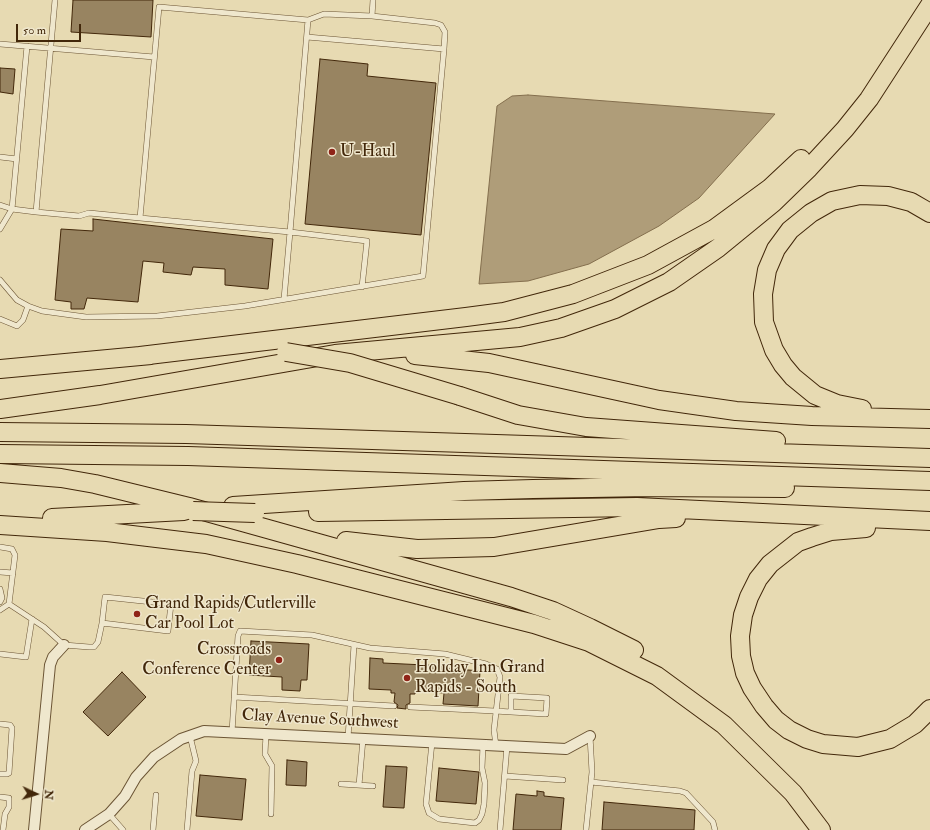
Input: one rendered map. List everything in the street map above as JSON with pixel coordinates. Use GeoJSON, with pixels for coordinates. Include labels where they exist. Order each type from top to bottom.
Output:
{"type":"FeatureCollection","features":[{"type":"Feature","properties":{"kind":"highway"},"geometry":{"type":"LineString","coordinates":[[0,408],[100,394],[288,357],[520,336],[578,323],[634,301],[668,282],[694,264],[773,203],[809,168],[845,129],[869,99],[930,5]]}},
{"type":"Feature","properties":{"kind":"highway"},"geometry":{"type":"LineString","coordinates":[[0,369],[140,356],[504,312],[573,294],[610,281],[648,265],[684,246],[738,212],[770,188],[801,160],[885,74]]}},
{"type":"Feature","properties":{"kind":"highway"},"geometry":{"type":"LineString","coordinates":[[930,213],[911,202],[888,196],[875,195],[845,197],[821,206],[800,220],[790,230],[776,249],[767,270],[763,294],[763,308],[764,322],[774,350],[793,377],[815,395],[837,404],[854,408],[930,418]]}},
{"type":"Feature","properties":{"kind":"highway"},"geometry":{"type":"LineString","coordinates":[[140,356],[224,351],[350,362],[518,415],[586,427],[823,445],[930,457]]}},
{"type":"Feature","properties":{"kind":"highway"},"geometry":{"type":"LineString","coordinates":[[288,357],[378,355],[438,356],[489,363],[609,391],[715,408],[767,414],[930,418]]}},
{"type":"Feature","properties":{"kind":"highway"},"geometry":{"type":"LineString","coordinates":[[0,432],[186,434],[930,457]]}},
{"type":"Feature","properties":{"kind":"highway"},"geometry":{"type":"LineString","coordinates":[[0,454],[196,457],[930,481]]}},
{"type":"Feature","properties":{"kind":"highway"},"geometry":{"type":"LineString","coordinates":[[0,473],[75,480],[191,509],[511,597],[552,611],[630,648],[657,664],[710,703],[749,739],[821,830]]}},
{"type":"Feature","properties":{"kind":"highway"},"geometry":{"type":"LineString","coordinates":[[0,520],[161,512],[230,506],[464,491],[657,487],[853,489],[930,487]]}},
{"type":"Feature","properties":{"kind":"highway"},"geometry":{"type":"LineString","coordinates":[[191,509],[255,514],[637,507],[930,521]]}},
{"type":"Feature","properties":{"kind":"highway"},"geometry":{"type":"LineString","coordinates":[[191,509],[340,540],[417,549],[494,547],[659,519],[762,514]]}},
{"type":"Feature","properties":{"kind":"highway"},"geometry":{"type":"LineString","coordinates":[[0,525],[107,532],[206,544],[297,564],[561,632],[612,652],[657,676],[724,725],[793,793]]}},
{"type":"Feature","properties":{"kind":"highway"},"geometry":{"type":"LineString","coordinates":[[930,525],[831,531],[798,542],[770,564],[758,579],[748,597],[743,615],[740,636],[742,656],[746,673],[752,688],[776,720],[789,730],[807,739],[823,744],[843,747],[858,747],[872,744],[890,739],[903,732],[915,724],[930,709]]}},
{"type":"Feature","properties":{"kind":"street"},"geometry":{"type":"LineString","coordinates":[[34,830],[50,665],[53,657],[64,645]]}},
{"type":"Feature","properties":{"kind":"street","name":"Clay Avenue Southwest"},"geometry":{"type":"LineString","coordinates":[[86,830],[109,814],[125,796],[136,776],[154,756],[181,739],[204,731],[566,749],[590,736]]}},
{"type":"Feature","properties":{"kind":"lane"},"geometry":{"type":"LineString","coordinates":[[36,212],[55,0]]}},
{"type":"Feature","properties":{"kind":"lane"},"geometry":{"type":"LineString","coordinates":[[372,16],[373,0]]}},
{"type":"Feature","properties":{"kind":"lane"},"geometry":{"type":"LineString","coordinates":[[0,280],[17,300],[28,306],[42,311],[86,317],[157,316],[284,299],[423,276],[444,49],[445,32],[441,25],[435,22],[372,16],[324,14],[308,20],[159,7],[140,218]]}},
{"type":"Feature","properties":{"kind":"lane"},"geometry":{"type":"LineString","coordinates":[[284,299],[308,20]]}},
{"type":"Feature","properties":{"kind":"lane"},"geometry":{"type":"LineString","coordinates":[[306,37],[444,49]]}},
{"type":"Feature","properties":{"kind":"lane"},"geometry":{"type":"LineString","coordinates":[[0,44],[154,58]]}},
{"type":"Feature","properties":{"kind":"lane"},"geometry":{"type":"LineString","coordinates":[[0,229],[12,209],[27,46]]}},
{"type":"Feature","properties":{"kind":"lane"},"geometry":{"type":"LineString","coordinates":[[0,157],[17,159]]}},
{"type":"Feature","properties":{"kind":"lane"},"geometry":{"type":"LineString","coordinates":[[0,205],[12,209],[36,212],[79,216],[89,213],[290,232],[367,241],[362,287]]}},
{"type":"Feature","properties":{"kind":"lane"},"geometry":{"type":"LineString","coordinates":[[0,319],[17,326],[23,320],[28,306]]}},
{"type":"Feature","properties":{"kind":"lane"},"geometry":{"type":"LineString","coordinates":[[0,547],[12,549],[14,552],[9,604],[0,610]]}},
{"type":"Feature","properties":{"kind":"lane"},"geometry":{"type":"LineString","coordinates":[[0,572],[13,573]]}},
{"type":"Feature","properties":{"kind":"lane"},"geometry":{"type":"LineString","coordinates":[[0,589],[2,598],[0,602]]}},
{"type":"Feature","properties":{"kind":"lane"},"geometry":{"type":"LineString","coordinates":[[9,604],[32,619],[64,645],[94,646],[100,637],[105,597],[171,604],[168,631],[102,623]]}},
{"type":"Feature","properties":{"kind":"lane"},"geometry":{"type":"LineString","coordinates":[[0,654],[26,656],[32,619]]}},
{"type":"Feature","properties":{"kind":"lane"},"geometry":{"type":"LineString","coordinates":[[232,732],[238,636],[240,631],[312,635],[370,648],[445,654],[486,664],[497,669],[500,677],[495,711],[496,746]]}},
{"type":"Feature","properties":{"kind":"lane"},"geometry":{"type":"LineString","coordinates":[[348,738],[354,645]]}},
{"type":"Feature","properties":{"kind":"lane"},"geometry":{"type":"LineString","coordinates":[[410,707],[546,714],[547,698],[511,696],[511,712]]}},
{"type":"Feature","properties":{"kind":"lane"},"geometry":{"type":"LineString","coordinates":[[234,697],[394,706]]}},
{"type":"Feature","properties":{"kind":"lane"},"geometry":{"type":"LineString","coordinates":[[0,724],[10,725],[12,728],[9,773],[0,774]]}},
{"type":"Feature","properties":{"kind":"lane"},"geometry":{"type":"LineString","coordinates":[[266,734],[265,754],[272,766],[270,814]]}},
{"type":"Feature","properties":{"kind":"lane"},"geometry":{"type":"LineString","coordinates":[[187,830],[192,771],[196,761],[190,736]]}},
{"type":"Feature","properties":{"kind":"lane"},"geometry":{"type":"LineString","coordinates":[[586,830],[591,782],[590,736]]}},
{"type":"Feature","properties":{"kind":"lane"},"geometry":{"type":"LineString","coordinates":[[359,785],[362,739]]}},
{"type":"Feature","properties":{"kind":"lane"},"geometry":{"type":"LineString","coordinates":[[432,742],[426,804],[429,813],[439,819],[475,823],[479,820],[482,814],[484,804],[485,783],[482,768],[483,745]]}},
{"type":"Feature","properties":{"kind":"lane"},"geometry":{"type":"LineString","coordinates":[[500,830],[507,746]]}},
{"type":"Feature","properties":{"kind":"lane"},"geometry":{"type":"LineString","coordinates":[[505,776],[563,780]]}},
{"type":"Feature","properties":{"kind":"lane"},"geometry":{"type":"LineString","coordinates":[[591,782],[680,791],[686,793],[713,822],[715,830]]}},
{"type":"Feature","properties":{"kind":"lane"},"geometry":{"type":"LineString","coordinates":[[341,784],[373,786]]}},
{"type":"Feature","properties":{"kind":"lane"},"geometry":{"type":"LineString","coordinates":[[153,830],[156,795]]}},
{"type":"Feature","properties":{"kind":"lane"},"geometry":{"type":"LineString","coordinates":[[0,797],[9,798],[9,807],[2,812],[3,830]]}},
{"type":"Feature","properties":{"kind":"lane"},"geometry":{"type":"LineString","coordinates":[[109,814],[123,830]]}},
{"type":"Feature","properties":{"kind":"shaded area"},"geometry":{"type":"Polygon","coordinates":[[[528,95],[775,114],[699,198],[659,226],[589,264],[528,281],[479,284],[497,106],[512,96],[528,95]]]}},
{"type":"Feature","properties":{"kind":"building"},"geometry":{"type":"Polygon","coordinates":[[[73,0],[153,0],[151,37],[71,32],[73,0]]]}},
{"type":"Feature","properties":{"kind":"building"},"geometry":{"type":"Polygon","coordinates":[[[320,59],[368,64],[367,76],[436,83],[421,235],[305,224],[320,59]]]}},
{"type":"Feature","properties":{"kind":"building"},"geometry":{"type":"Polygon","coordinates":[[[0,68],[15,69],[13,94],[0,92],[0,68]]]}},
{"type":"Feature","properties":{"kind":"building"},"geometry":{"type":"Polygon","coordinates":[[[93,219],[273,239],[268,289],[225,285],[225,269],[193,267],[191,275],[163,272],[164,263],[143,261],[138,302],[87,298],[84,309],[71,309],[71,302],[55,300],[61,229],[93,231],[93,219]]]}},
{"type":"Feature","properties":{"kind":"building","name":"Crossroads Conference Center"},"geometry":{"type":"Polygon","coordinates":[[[251,641],[309,644],[307,680],[301,680],[300,691],[282,690],[282,677],[249,675],[251,641]]]}},
{"type":"Feature","properties":{"kind":"building","name":"Holiday Inn Grand Rapids - South"},"geometry":{"type":"Polygon","coordinates":[[[370,658],[383,659],[383,663],[446,666],[445,668],[480,671],[478,706],[443,704],[444,693],[416,691],[415,694],[410,694],[410,703],[406,705],[406,709],[397,708],[398,705],[394,702],[395,693],[391,693],[391,690],[369,689],[370,658]]]}},
{"type":"Feature","properties":{"kind":"building"},"geometry":{"type":"Polygon","coordinates":[[[122,672],[146,697],[108,736],[83,712],[122,672]]]}},
{"type":"Feature","properties":{"kind":"building"},"geometry":{"type":"Polygon","coordinates":[[[287,760],[307,762],[306,786],[286,785],[287,760]]]}},
{"type":"Feature","properties":{"kind":"building"},"geometry":{"type":"Polygon","coordinates":[[[386,766],[407,767],[404,808],[383,807],[386,766]]]}},
{"type":"Feature","properties":{"kind":"building"},"geometry":{"type":"Polygon","coordinates":[[[439,768],[479,772],[476,804],[436,801],[439,768]]]}},
{"type":"Feature","properties":{"kind":"building"},"geometry":{"type":"Polygon","coordinates":[[[200,775],[246,779],[242,820],[196,816],[200,775]]]}},
{"type":"Feature","properties":{"kind":"building"},"geometry":{"type":"Polygon","coordinates":[[[537,791],[544,792],[544,796],[564,798],[561,830],[513,830],[516,794],[537,796],[537,791]]]}},
{"type":"Feature","properties":{"kind":"building"},"geometry":{"type":"Polygon","coordinates":[[[604,802],[695,810],[694,830],[602,830],[604,802]]]}},
{"type":"Feature","properties":{"kind":"place","name":"U-Haul"},"geometry":{"type":"Point","coordinates":[332,152]}},
{"type":"Feature","properties":{"kind":"place","name":"Grand Rapids/Cutlerville Car Pool Lot"},"geometry":{"type":"Point","coordinates":[137,614]}},
{"type":"Feature","properties":{"kind":"place","name":"Crossroads Conference Center"},"geometry":{"type":"Point","coordinates":[279,660]}},
{"type":"Feature","properties":{"kind":"place","name":"Holiday Inn Grand Rapids - South"},"geometry":{"type":"Point","coordinates":[407,678]}}]}
